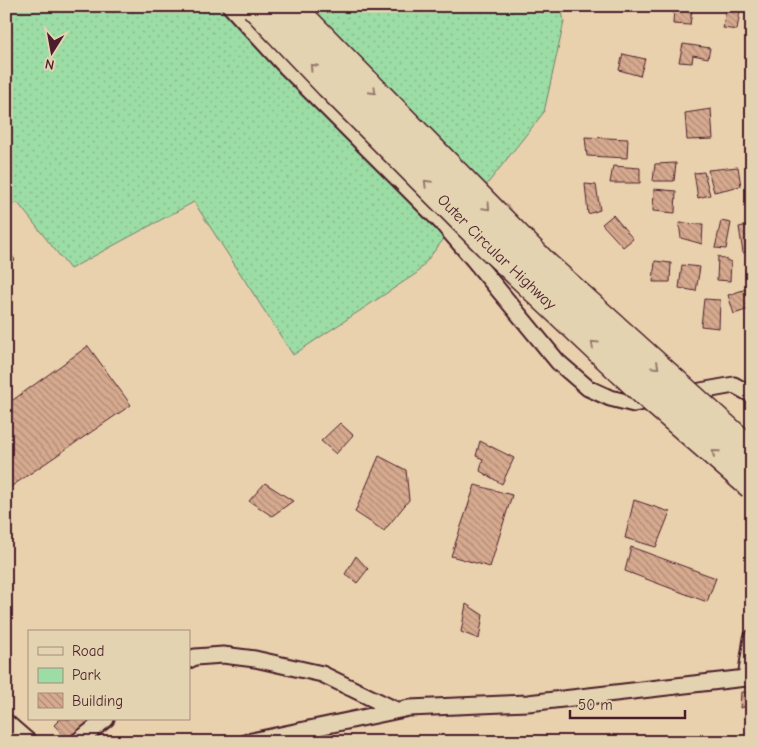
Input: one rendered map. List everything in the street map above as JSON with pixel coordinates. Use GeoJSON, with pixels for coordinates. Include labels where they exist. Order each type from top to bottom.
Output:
{"type":"FeatureCollection","features":[{"type":"Feature","properties":{"kind":"highway","name":"Outer Circular Highway"},"geometry":{"type":"LineString","coordinates":[[255,6],[330,85],[488,244],[644,391],[752,485]]}},
{"type":"Feature","properties":{"kind":"highway","name":"Outer Circular Highway"},"geometry":{"type":"LineString","coordinates":[[290,6],[546,267],[752,453]]}},
{"type":"Feature","properties":{"kind":"street"},"geometry":{"type":"LineString","coordinates":[[230,6],[286,68],[443,224],[558,362],[588,388],[610,398],[634,404],[734,385],[752,395]]}},
{"type":"Feature","properties":{"kind":"street"},"geometry":{"type":"LineString","coordinates":[[247,742],[409,708],[528,703],[749,680],[752,638]]}},
{"type":"Feature","properties":{"kind":"street"},"geometry":{"type":"LineString","coordinates":[[190,660],[195,657],[223,655],[255,659],[322,674],[396,710]]}},
{"type":"Feature","properties":{"kind":"street"},"geometry":{"type":"LineString","coordinates":[[77,742],[105,720]]}},
{"type":"Feature","properties":{"kind":"street"},"geometry":{"type":"LineString","coordinates":[[6,722],[28,742]]}},
{"type":"Feature","properties":{"kind":"green space"},"geometry":{"type":"Polygon","coordinates":[[[6,6],[561,6],[564,22],[544,112],[417,273],[293,355],[194,202],[70,269],[18,203],[6,206],[6,6]]]}},
{"type":"Feature","properties":{"kind":"building"},"geometry":{"type":"Polygon","coordinates":[[[674,7],[692,10],[690,25],[673,24],[674,7]]]}},
{"type":"Feature","properties":{"kind":"building"},"geometry":{"type":"Polygon","coordinates":[[[726,9],[740,11],[737,30],[723,28],[726,9]]]}},
{"type":"Feature","properties":{"kind":"building"},"geometry":{"type":"Polygon","coordinates":[[[683,44],[710,48],[708,58],[693,55],[692,63],[679,62],[683,44]]]}},
{"type":"Feature","properties":{"kind":"building"},"geometry":{"type":"Polygon","coordinates":[[[623,54],[645,59],[640,76],[619,70],[623,54]]]}},
{"type":"Feature","properties":{"kind":"building"},"geometry":{"type":"Polygon","coordinates":[[[711,109],[713,139],[687,140],[685,113],[711,109]]]}},
{"type":"Feature","properties":{"kind":"building"},"geometry":{"type":"Polygon","coordinates":[[[585,137],[628,139],[627,158],[587,156],[585,137]]]}},
{"type":"Feature","properties":{"kind":"building"},"geometry":{"type":"Polygon","coordinates":[[[676,163],[674,181],[653,181],[655,164],[676,163]]]}},
{"type":"Feature","properties":{"kind":"building"},"geometry":{"type":"Polygon","coordinates":[[[613,166],[640,168],[640,183],[610,183],[613,166]]]}},
{"type":"Feature","properties":{"kind":"building"},"geometry":{"type":"Polygon","coordinates":[[[738,167],[741,186],[714,192],[708,170],[738,167]]]}},
{"type":"Feature","properties":{"kind":"building"},"geometry":{"type":"Polygon","coordinates":[[[704,172],[710,195],[698,198],[694,173],[704,172]]]}},
{"type":"Feature","properties":{"kind":"building"},"geometry":{"type":"Polygon","coordinates":[[[585,184],[596,185],[600,210],[588,214],[585,184]]]}},
{"type":"Feature","properties":{"kind":"building"},"geometry":{"type":"Polygon","coordinates":[[[654,189],[676,191],[675,213],[653,211],[654,189]]]}},
{"type":"Feature","properties":{"kind":"building"},"geometry":{"type":"Polygon","coordinates":[[[613,215],[633,239],[623,247],[602,224],[613,215]]]}},
{"type":"Feature","properties":{"kind":"building"},"geometry":{"type":"Polygon","coordinates":[[[721,221],[731,223],[726,249],[715,248],[721,221]]]}},
{"type":"Feature","properties":{"kind":"building"},"geometry":{"type":"Polygon","coordinates":[[[679,223],[703,224],[702,244],[681,238],[679,223]]]}},
{"type":"Feature","properties":{"kind":"building"},"geometry":{"type":"Polygon","coordinates":[[[752,224],[752,251],[743,253],[739,227],[752,224]]]}},
{"type":"Feature","properties":{"kind":"building"},"geometry":{"type":"Polygon","coordinates":[[[6,247],[15,260],[6,264],[6,247]]]}},
{"type":"Feature","properties":{"kind":"building"},"geometry":{"type":"Polygon","coordinates":[[[718,256],[731,262],[730,281],[717,280],[718,256]]]}},
{"type":"Feature","properties":{"kind":"building"},"geometry":{"type":"Polygon","coordinates":[[[655,261],[671,263],[670,282],[653,282],[655,261]]]}},
{"type":"Feature","properties":{"kind":"building"},"geometry":{"type":"Polygon","coordinates":[[[682,265],[700,267],[696,291],[679,288],[682,265]]]}},
{"type":"Feature","properties":{"kind":"building"},"geometry":{"type":"Polygon","coordinates":[[[746,289],[752,308],[734,314],[728,295],[746,289]]]}},
{"type":"Feature","properties":{"kind":"building"},"geometry":{"type":"Polygon","coordinates":[[[704,299],[720,300],[719,328],[701,326],[704,299]]]}},
{"type":"Feature","properties":{"kind":"building"},"geometry":{"type":"Polygon","coordinates":[[[88,346],[131,405],[6,490],[6,405],[88,346]]]}},
{"type":"Feature","properties":{"kind":"building"},"geometry":{"type":"Polygon","coordinates":[[[340,423],[353,435],[336,454],[321,441],[340,423]]]}},
{"type":"Feature","properties":{"kind":"building"},"geometry":{"type":"Polygon","coordinates":[[[480,441],[514,458],[502,484],[480,471],[483,459],[476,456],[480,441]]]}},
{"type":"Feature","properties":{"kind":"building"},"geometry":{"type":"Polygon","coordinates":[[[379,456],[406,470],[409,500],[384,531],[355,512],[379,456]]]}},
{"type":"Feature","properties":{"kind":"building"},"geometry":{"type":"Polygon","coordinates":[[[265,483],[293,501],[272,516],[249,501],[265,483]]]}},
{"type":"Feature","properties":{"kind":"building"},"geometry":{"type":"Polygon","coordinates":[[[475,485],[512,495],[490,567],[451,556],[475,485]]]}},
{"type":"Feature","properties":{"kind":"building"},"geometry":{"type":"Polygon","coordinates":[[[634,500],[670,512],[656,547],[625,538],[634,500]]]}},
{"type":"Feature","properties":{"kind":"building"},"geometry":{"type":"Polygon","coordinates":[[[631,547],[716,578],[707,602],[625,571],[631,547]]]}},
{"type":"Feature","properties":{"kind":"building"},"geometry":{"type":"Polygon","coordinates":[[[356,556],[368,569],[357,583],[345,574],[356,556]]]}},
{"type":"Feature","properties":{"kind":"building"},"geometry":{"type":"Polygon","coordinates":[[[466,604],[483,615],[479,639],[461,632],[466,604]]]}},
{"type":"Feature","properties":{"kind":"building"},"geometry":{"type":"Polygon","coordinates":[[[741,692],[752,692],[752,705],[740,708],[741,692]]]}},
{"type":"Feature","properties":{"kind":"building"},"geometry":{"type":"Polygon","coordinates":[[[59,720],[95,720],[68,740],[54,725],[59,720]]]}}]}
